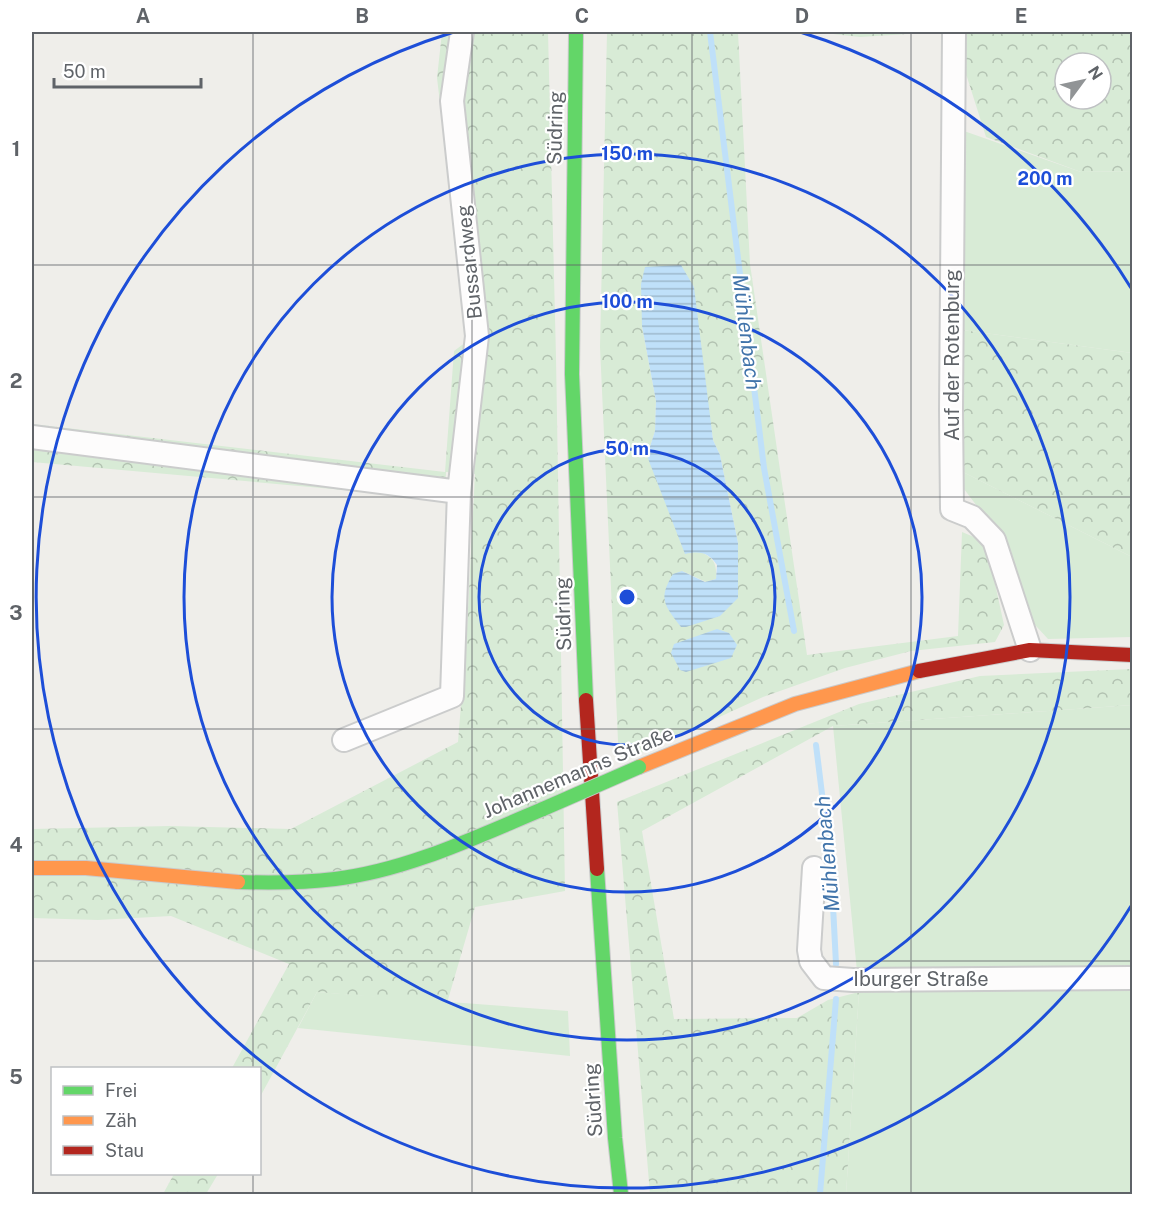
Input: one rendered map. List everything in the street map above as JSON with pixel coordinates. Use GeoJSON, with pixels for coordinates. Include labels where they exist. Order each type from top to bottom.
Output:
{"type":"FeatureCollection","features":[{"type":"Feature","properties":{"kind":"main road","name":"Südring"},"geometry":{"type":"LineString","coordinates":[[576,32],[574,410],[587,727],[615,1138],[621,1194]]}},
{"type":"Feature","properties":{"kind":"main road","name":"Johannemanns Straße"},"geometry":{"type":"LineString","coordinates":[[32,868],[58,866],[193,879],[279,881],[335,879],[392,868],[543,809],[639,767],[795,704],[918,671],[1030,650],[1132,655]]}},
{"type":"Feature","properties":{"kind":"street","name":"Bussardweg"},"geometry":{"type":"LineString","coordinates":[[344,740],[452,696],[459,492],[477,336],[452,101],[462,32]]}},
{"type":"Feature","properties":{"kind":"street","name":"Auf der Rotenburg"},"geometry":{"type":"LineString","coordinates":[[954,32],[952,509],[972,516],[994,540],[1030,650]]}},
{"type":"Feature","properties":{"kind":"street"},"geometry":{"type":"LineString","coordinates":[[32,437],[459,492]]}},
{"type":"Feature","properties":{"kind":"street","name":"Iburger Straße"},"geometry":{"type":"LineString","coordinates":[[814,868],[809,950],[811,961],[824,978],[865,980],[1132,978]]}},
{"type":"Feature","properties":{"kind":"green space"},"geometry":{"type":"Polygon","coordinates":[[[442,32],[548,32],[565,891],[475,907],[447,1003],[317,992],[261,1095],[261,1067],[233,1067],[289,964],[171,916],[98,920],[32,918],[32,829],[170,826],[291,829],[458,742],[467,629],[475,474],[446,472],[445,499],[32,462],[32,424],[445,472],[454,351],[486,327],[454,220],[437,78],[442,32]]]}},
{"type":"Feature","properties":{"kind":"green space"},"geometry":{"type":"Polygon","coordinates":[[[607,32],[738,32],[750,264],[807,655],[958,636],[962,532],[986,542],[1004,625],[995,642],[911,651],[845,668],[763,697],[619,763],[600,347],[607,32]],[[642,326],[656,401],[655,431],[647,456],[699,551],[714,562],[716,579],[706,582],[682,571],[720,616],[738,543],[720,455],[713,440],[711,426],[642,326]]]}},
{"type":"Feature","properties":{"kind":"green space"},"geometry":{"type":"Polygon","coordinates":[[[815,32],[940,32],[860,37],[815,32]]]}},
{"type":"Feature","properties":{"kind":"green space"},"geometry":{"type":"Polygon","coordinates":[[[940,32],[1132,32],[1132,171],[1081,172],[986,137],[967,77],[940,32]]]}},
{"type":"Feature","properties":{"kind":"green space"},"geometry":{"type":"Polygon","coordinates":[[[964,131],[1081,172],[1132,171],[1132,353],[962,330],[964,131]]]}},
{"type":"Feature","properties":{"kind":"green space"},"geometry":{"type":"Polygon","coordinates":[[[962,330],[1132,353],[1132,557],[961,471],[962,330]]]}},
{"type":"Feature","properties":{"kind":"green space"},"geometry":{"type":"Polygon","coordinates":[[[961,471],[1132,557],[1132,637],[1048,639],[1025,614],[1011,551],[964,489],[961,471]]]}},
{"type":"Feature","properties":{"kind":"green space"},"geometry":{"type":"Polygon","coordinates":[[[1132,669],[1132,705],[833,726],[642,831],[674,1019],[797,1018],[828,1000],[859,992],[846,1194],[650,1194],[617,802],[859,704],[980,676],[1132,669]]]}},
{"type":"Feature","properties":{"kind":"green space"},"geometry":{"type":"Polygon","coordinates":[[[1132,705],[1132,1194],[846,1194],[859,992],[833,726],[1132,705]]]}},
{"type":"Feature","properties":{"kind":"green space"},"geometry":{"type":"Polygon","coordinates":[[[317,992],[568,1011],[570,1056],[298,1028],[317,992]]]}},
{"type":"Feature","properties":{"kind":"green space"},"geometry":{"type":"Polygon","coordinates":[[[173,1175],[217,1175],[206,1194],[163,1194],[173,1175]]]}},
{"type":"Feature","properties":{"kind":"water"},"geometry":{"type":"Polygon","coordinates":[[[681,265],[694,287],[713,440],[720,455],[738,543],[738,598],[720,616],[686,627],[681,627],[667,607],[664,596],[668,583],[673,574],[682,571],[705,582],[716,579],[717,565],[710,557],[703,554],[685,554],[647,456],[655,431],[656,401],[642,326],[641,284],[645,267],[681,265]]]}},
{"type":"Feature","properties":{"kind":"water"},"geometry":{"type":"Polygon","coordinates":[[[717,629],[729,633],[737,645],[731,658],[686,672],[680,670],[671,653],[674,644],[717,629]]]}},
{"type":"Feature","properties":{"kind":"waterway","name":"Mühlenbach"},"geometry":{"type":"LineString","coordinates":[[710,32],[764,468],[794,631]]}},
{"type":"Feature","properties":{"kind":"waterway","name":"Mühlenbach"},"geometry":{"type":"LineString","coordinates":[[816,745],[831,867],[836,964]]}},
{"type":"Feature","properties":{"kind":"waterway","name":"Mühlenbach"},"geometry":{"type":"LineString","coordinates":[[820,1194],[836,999]]}},
{"type":"Feature","properties":{"kind":"traffic: fast"},"geometry":{"type":"LineString","coordinates":[[576,32],[572,374],[586,700]]}},
{"type":"Feature","properties":{"kind":"traffic: fast"},"geometry":{"type":"LineString","coordinates":[[543,809],[639,767]]}},
{"type":"Feature","properties":{"kind":"traffic: fast"},"geometry":{"type":"LineString","coordinates":[[238,882],[323,880],[362,875],[441,851],[543,809]]}},
{"type":"Feature","properties":{"kind":"traffic: fast"},"geometry":{"type":"LineString","coordinates":[[597,869],[615,1138],[621,1194]]}},
{"type":"Feature","properties":{"kind":"traffic: slow"},"geometry":{"type":"LineString","coordinates":[[639,767],[795,704],[919,671]]}},
{"type":"Feature","properties":{"kind":"traffic: slow"},"geometry":{"type":"LineString","coordinates":[[32,868],[86,868],[238,882]]}},
{"type":"Feature","properties":{"kind":"traffic: jam"},"geometry":{"type":"LineString","coordinates":[[919,671],[1030,650],[1132,655]]}},
{"type":"Feature","properties":{"kind":"traffic: jam"},"geometry":{"type":"LineString","coordinates":[[586,700],[597,869]]}}]}
